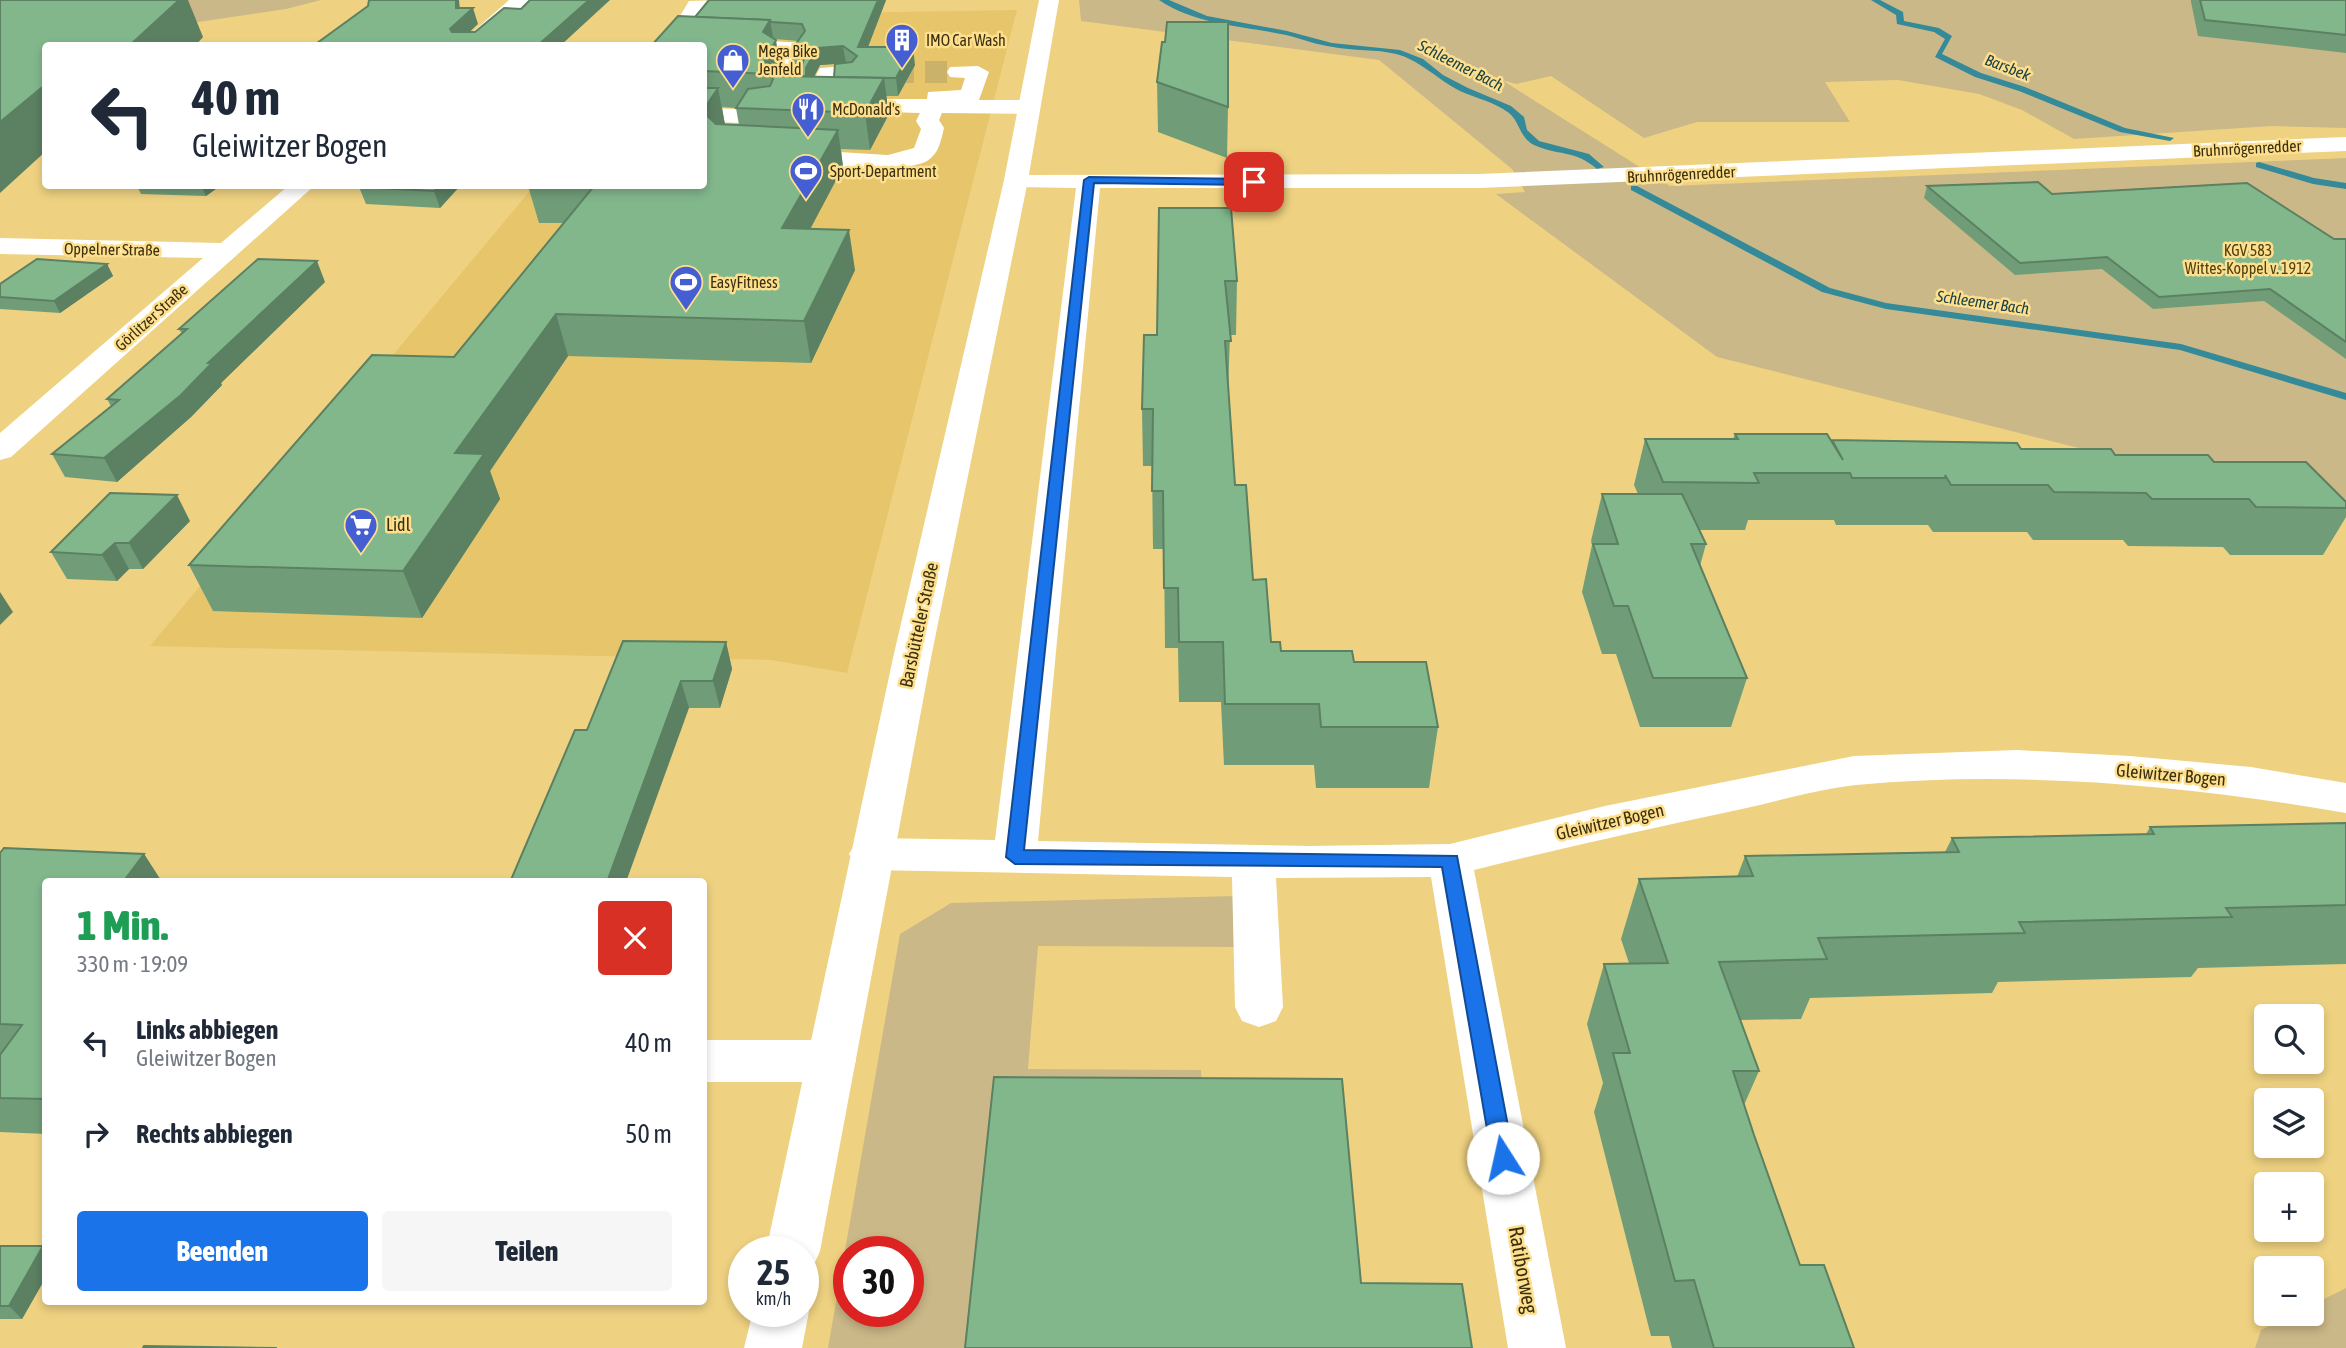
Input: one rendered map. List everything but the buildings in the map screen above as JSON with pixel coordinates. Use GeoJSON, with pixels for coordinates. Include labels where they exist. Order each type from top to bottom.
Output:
{"type":"FeatureCollection","features":[{"type":"Feature","properties":{"kind":"street"},"geometry":{"type":"LineString","coordinates":[[472,42],[521,0]]}},
{"type":"Feature","properties":{"kind":"street"},"geometry":{"type":"LineString","coordinates":[[695,42],[675,41],[696,5],[722,0]]}},
{"type":"Feature","properties":{"kind":"street","name":"Barsbütteler Straße"},"geometry":{"type":"LineString","coordinates":[[796,1236],[871,854],[1016,180],[1049,0]]}},
{"type":"Feature","properties":{"kind":"street"},"geometry":{"type":"LineString","coordinates":[[707,43],[796,47],[787,82],[790,104],[970,97],[978,72],[958,72]]}},
{"type":"Feature","properties":{"kind":"street"},"geometry":{"type":"LineString","coordinates":[[825,101],[822,87],[828,74],[846,72]]}},
{"type":"Feature","properties":{"kind":"street"},"geometry":{"type":"LineString","coordinates":[[825,101],[942,109],[1030,107]]}},
{"type":"Feature","properties":{"kind":"street"},"geometry":{"type":"LineString","coordinates":[[707,115],[900,119],[942,109]]}},
{"type":"Feature","properties":{"kind":"street"},"geometry":{"type":"LineString","coordinates":[[770,155],[888,162],[917,157],[928,143],[933,128],[926,121],[942,109]]}},
{"type":"Feature","properties":{"kind":"street"},"geometry":{"type":"LineString","coordinates":[[732,138],[746,116]]}},
{"type":"Feature","properties":{"kind":"street","name":"Bruhnrögenredder"},"geometry":{"type":"LineString","coordinates":[[1016,180],[1336,183],[1480,181],[2346,144]]}},
{"type":"Feature","properties":{"kind":"street"},"geometry":{"type":"LineString","coordinates":[[1799,168],[1819,188]]}},
{"type":"Feature","properties":{"kind":"street"},"geometry":{"type":"LineString","coordinates":[[1015,857],[1089,180]]}},
{"type":"Feature","properties":{"kind":"street","name":"Görlitzer Straße"},"geometry":{"type":"LineString","coordinates":[[0,450],[298,189]]}},
{"type":"Feature","properties":{"kind":"street","name":"Oppelner Straße"},"geometry":{"type":"LineString","coordinates":[[0,246],[225,251]]}},
{"type":"Feature","properties":{"kind":"street","name":"Gleiwitzer Bogen"},"geometry":{"type":"LineString","coordinates":[[871,854],[1253,861],[1450,860],[1605,822],[1854,771],[2017,764],[2251,782],[2346,798]]}},
{"type":"Feature","properties":{"kind":"street","name":"Ratiborweg"},"geometry":{"type":"LineString","coordinates":[[1450,860],[1537,1348]]}},
{"type":"Feature","properties":{"kind":"street"},"geometry":{"type":"LineString","coordinates":[[1253,861],[1259,1007]]}},
{"type":"Feature","properties":{"kind":"street"},"geometry":{"type":"LineString","coordinates":[[707,1061],[831,1061]]}},
{"type":"Feature","properties":{"kind":"street"},"geometry":{"type":"LineString","coordinates":[[773,1348],[778,1327]]}},
{"type":"Feature","properties":{"kind":"shaded area"},"geometry":{"type":"Polygon","coordinates":[[[1017,10],[847,673],[771,660],[150,646],[531,189],[707,189],[707,42],[654,42],[660,35],[818,34],[831,13],[1017,10]]]}},
{"type":"Feature","properties":{"kind":"green space"},"geometry":{"type":"Polygon","coordinates":[[[0,0],[321,0],[286,9],[198,22],[0,0]]]}},
{"type":"Feature","properties":{"kind":"green space","name":"KGV 583 Wittes-Koppel v. 1912"},"geometry":{"type":"Polygon","coordinates":[[[1079,0],[2346,0],[2346,128],[2272,126],[2074,139],[2022,110],[1979,94],[1898,80],[1825,82],[1850,122],[1697,122],[1644,138],[1551,76],[1516,84],[1502,80],[1670,186],[2346,158],[2346,515],[1717,357],[1496,194],[1525,192],[1512,169],[1379,60],[1081,21],[1079,0]]]}},
{"type":"Feature","properties":{"kind":"green space"},"geometry":{"type":"Polygon","coordinates":[[[1236,896],[1238,947],[1038,946],[1028,1069],[1201,1070],[1202,1092],[968,1348],[828,1348],[833,1319],[833,1327],[924,1327],[924,1236],[847,1236],[900,934],[951,903],[1236,896]]]}},
{"type":"Feature","properties":{"kind":"green space"},"geometry":{"type":"Polygon","coordinates":[[[2346,1288],[2346,1348],[2255,1348],[2261,1330],[2269,1326],[2324,1326],[2324,1299],[2346,1288]]]}},
{"type":"Feature","properties":{"kind":"waterway","name":"Schleemer Bach"},"geometry":{"type":"LineString","coordinates":[[1163,0],[1205,18],[1287,33],[1332,45],[1397,52],[1420,61],[1440,77],[1465,90],[1508,108],[1521,119],[1523,130],[1528,138],[1536,143],[1586,156],[1600,167]]}},
{"type":"Feature","properties":{"kind":"waterway","name":"Barsbek"},"geometry":{"type":"LineString","coordinates":[[1875,0],[1900,14],[1900,22],[1936,30],[1949,38],[1938,55],[1978,75],[2022,89],[2123,130],[2170,138]]}},
{"type":"Feature","properties":{"kind":"waterway","name":"Barsbek"},"geometry":{"type":"LineString","coordinates":[[2259,165],[2313,181],[2346,186]]}},
{"type":"Feature","properties":{"kind":"waterway","name":"Schleemer Bach"},"geometry":{"type":"LineString","coordinates":[[1634,188],[1826,290],[1886,306],[2181,347],[2346,397]]}},
{"type":"Feature","properties":{"kind":"tunnel"},"geometry":{"type":"LineString","coordinates":[[859,72],[958,72]]}},
{"type":"Feature","properties":{"kind":"place","name":"IMO Car Wash"},"geometry":{"type":"Point","coordinates":[902,70]}},
{"type":"Feature","properties":{"kind":"place","name":"Mega Bike Jenfeld"},"geometry":{"type":"Point","coordinates":[733,90]}},
{"type":"Feature","properties":{"kind":"place","name":"McDonald's"},"geometry":{"type":"Point","coordinates":[808,139]}},
{"type":"Feature","properties":{"kind":"place","name":"Sport-Department"},"geometry":{"type":"Point","coordinates":[806,201]}},
{"type":"Feature","properties":{"kind":"place","name":"EasyFitness"},"geometry":{"type":"Point","coordinates":[686,312]}},
{"type":"Feature","properties":{"kind":"place","name":"Lidl"},"geometry":{"type":"Point","coordinates":[361,555]}},
{"type":"Feature","properties":{"kind":"route"},"geometry":{"type":"LineString","coordinates":[[1254,182],[1089,180],[1015,857],[1308,862],[1450,860],[1503,1158]]}}]}
